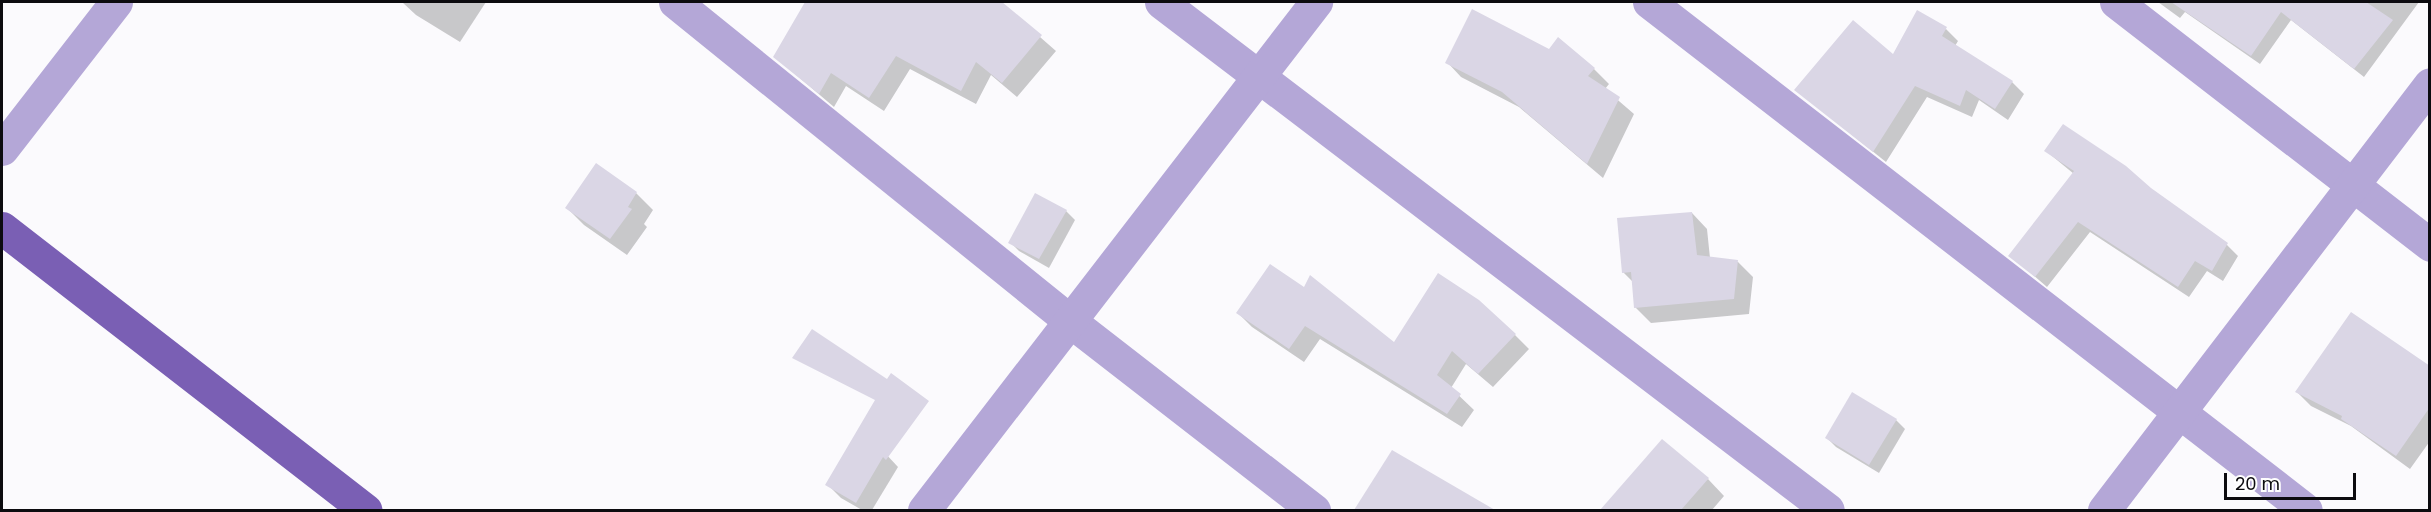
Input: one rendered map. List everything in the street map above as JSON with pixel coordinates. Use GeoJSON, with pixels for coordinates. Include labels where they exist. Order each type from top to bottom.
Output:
{"type":"FeatureCollection","features":[{"type":"Feature","properties":{"kind":"main road"},"geometry":{"type":"LineString","coordinates":[[2,228],[366,510]]}},
{"type":"Feature","properties":{"kind":"street"},"geometry":{"type":"LineString","coordinates":[[2,149],[116,2]]}},
{"type":"Feature","properties":{"kind":"street"},"geometry":{"type":"LineString","coordinates":[[675,2],[1070,321],[1314,510]]}},
{"type":"Feature","properties":{"kind":"street"},"geometry":{"type":"LineString","coordinates":[[1161,2],[1828,510]]}},
{"type":"Feature","properties":{"kind":"street"},"geometry":{"type":"LineString","coordinates":[[924,510],[1316,2]]}},
{"type":"Feature","properties":{"kind":"street"},"geometry":{"type":"LineString","coordinates":[[1649,2],[2306,510]]}},
{"type":"Feature","properties":{"kind":"street"},"geometry":{"type":"LineString","coordinates":[[2116,2],[2430,245]]}},
{"type":"Feature","properties":{"kind":"street"},"geometry":{"type":"LineString","coordinates":[[2104,510],[2430,84]]}},
{"type":"Feature","properties":{"kind":"building"},"geometry":{"type":"Polygon","coordinates":[[[805,2],[1002,2],[1042,35],[1002,83],[976,62],[961,91],[896,56],[869,98],[831,73],[819,94],[773,57],[805,2]]]}},
{"type":"Feature","properties":{"kind":"building"},"geometry":{"type":"Polygon","coordinates":[[[2171,2],[2366,2],[2393,20],[2354,69],[2281,12],[2251,56],[2171,2]]]}},
{"type":"Feature","properties":{"kind":"building"},"geometry":{"type":"Polygon","coordinates":[[[1472,9],[1549,49],[1558,37],[1595,68],[1588,76],[1620,97],[1587,164],[1502,92],[1445,63],[1472,9]]]}},
{"type":"Feature","properties":{"kind":"building"},"geometry":{"type":"Polygon","coordinates":[[[1917,10],[1947,27],[1942,36],[2013,81],[1995,109],[1966,90],[1960,106],[1915,86],[1873,152],[1794,90],[1853,20],[1893,54],[1917,10]]]}},
{"type":"Feature","properties":{"kind":"building"},"geometry":{"type":"Polygon","coordinates":[[[2063,124],[2126,166],[2151,188],[2228,243],[2212,271],[2195,261],[2178,287],[2078,222],[2035,277],[2008,256],[2074,171],[2044,151],[2063,124]]]}},
{"type":"Feature","properties":{"kind":"building"},"geometry":{"type":"Polygon","coordinates":[[[596,163],[637,192],[628,207],[632,209],[610,239],[565,208],[596,163]]]}},
{"type":"Feature","properties":{"kind":"building"},"geometry":{"type":"Polygon","coordinates":[[[1035,193],[1067,210],[1039,259],[1008,243],[1035,193]]]}},
{"type":"Feature","properties":{"kind":"building"},"geometry":{"type":"Polygon","coordinates":[[[1692,212],[1697,255],[1738,260],[1734,299],[1634,308],[1631,272],[1622,273],[1617,218],[1692,212]]]}},
{"type":"Feature","properties":{"kind":"building"},"geometry":{"type":"Polygon","coordinates":[[[1270,264],[1304,287],[1310,275],[1394,342],[1438,273],[1479,300],[1516,334],[1478,374],[1452,351],[1437,375],[1461,394],[1447,414],[1305,326],[1289,349],[1236,313],[1270,264]]]}},
{"type":"Feature","properties":{"kind":"building"},"geometry":{"type":"Polygon","coordinates":[[[2351,312],[2430,366],[2430,407],[2396,456],[2341,419],[2342,416],[2295,392],[2351,312]]]}},
{"type":"Feature","properties":{"kind":"building"},"geometry":{"type":"Polygon","coordinates":[[[812,329],[887,379],[891,373],[929,401],[886,460],[883,457],[856,503],[825,485],[875,400],[792,358],[812,329]]]}},
{"type":"Feature","properties":{"kind":"building"},"geometry":{"type":"Polygon","coordinates":[[[1852,392],[1897,419],[1869,465],[1825,438],[1852,392]]]}},
{"type":"Feature","properties":{"kind":"building"},"geometry":{"type":"Polygon","coordinates":[[[1662,439],[1709,478],[1681,510],[1600,510],[1662,439]]]}},
{"type":"Feature","properties":{"kind":"building"},"geometry":{"type":"Polygon","coordinates":[[[1392,450],[1495,510],[1354,510],[1392,450]]]}}]}
